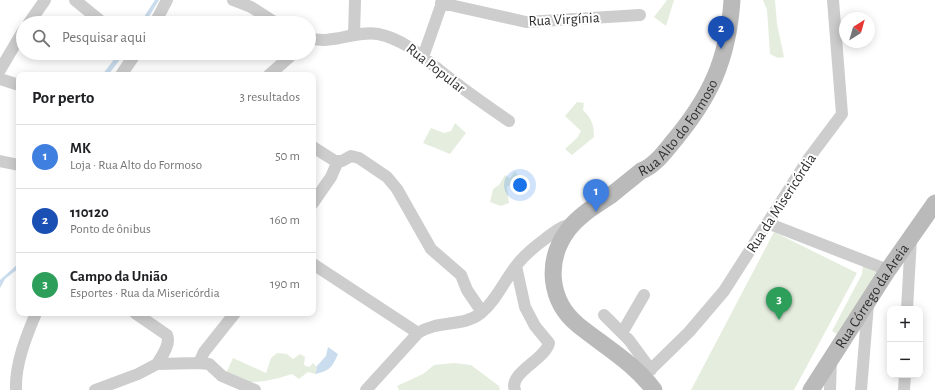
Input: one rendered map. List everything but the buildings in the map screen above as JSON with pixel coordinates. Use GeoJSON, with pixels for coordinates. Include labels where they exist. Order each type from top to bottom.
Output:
{"type":"FeatureCollection","features":[{"type":"Feature","properties":{"kind":"street"},"geometry":{"type":"LineString","coordinates":[[34,16],[45,0]]}},
{"type":"Feature","properties":{"kind":"street"},"geometry":{"type":"LineString","coordinates":[[75,0],[95,16]]}},
{"type":"Feature","properties":{"kind":"street"},"geometry":{"type":"LineString","coordinates":[[159,16],[167,0]]}},
{"type":"Feature","properties":{"kind":"street"},"geometry":{"type":"LineString","coordinates":[[233,0],[264,16]]}},
{"type":"Feature","properties":{"kind":"street"},"geometry":{"type":"LineString","coordinates":[[354,35],[355,0]]}},
{"type":"Feature","properties":{"kind":"street","name":"Rua Alto do Formoso"},"geometry":{"type":"LineString","coordinates":[[649,379],[577,324],[561,306],[554,288],[552,269],[563,238],[582,215],[641,171],[647,169],[660,157],[706,98],[719,68],[729,26],[732,0]]}},
{"type":"Feature","properties":{"kind":"street","name":"Rua da Misericórdia"},"geometry":{"type":"LineString","coordinates":[[649,379],[724,291],[809,158],[842,114],[833,0]]}},
{"type":"Feature","properties":{"kind":"street"},"geometry":{"type":"LineString","coordinates":[[423,57],[442,1]]}},
{"type":"Feature","properties":{"kind":"street","name":"Rua Virgínia"},"geometry":{"type":"LineString","coordinates":[[442,1],[526,22],[640,15]]}},
{"type":"Feature","properties":{"kind":"street","name":"Rua Popular"},"geometry":{"type":"LineString","coordinates":[[316,40],[377,34],[403,42],[483,104],[509,121]]}},
{"type":"Feature","properties":{"kind":"street"},"geometry":{"type":"LineString","coordinates":[[0,70],[16,43]]}},
{"type":"Feature","properties":{"kind":"street"},"geometry":{"type":"LineString","coordinates":[[123,72],[131,60]]}},
{"type":"Feature","properties":{"kind":"street"},"geometry":{"type":"LineString","coordinates":[[272,72],[286,60]]}},
{"type":"Feature","properties":{"kind":"street"},"geometry":{"type":"LineString","coordinates":[[0,79],[16,84]]}},
{"type":"Feature","properties":{"kind":"street"},"geometry":{"type":"LineString","coordinates":[[316,149],[326,156],[338,161]]}},
{"type":"Feature","properties":{"kind":"street"},"geometry":{"type":"LineString","coordinates":[[316,199],[328,182],[338,161],[351,156],[360,158],[387,176],[397,189],[430,249],[461,275],[467,290],[482,312]]}},
{"type":"Feature","properties":{"kind":"street"},"geometry":{"type":"LineString","coordinates":[[0,161],[16,164]]}},
{"type":"Feature","properties":{"kind":"street","name":"Rua Córrego da Areia"},"geometry":{"type":"LineString","coordinates":[[811,390],[868,304],[888,270],[935,203]]}},
{"type":"Feature","properties":{"kind":"street"},"geometry":{"type":"LineString","coordinates":[[767,223],[888,270]]}},
{"type":"Feature","properties":{"kind":"street"},"geometry":{"type":"LineString","coordinates":[[366,390],[418,333],[433,325],[468,320],[482,312],[496,296],[516,266],[531,250],[561,227],[574,224]]}},
{"type":"Feature","properties":{"kind":"street"},"geometry":{"type":"LineString","coordinates":[[907,306],[911,238]]}},
{"type":"Feature","properties":{"kind":"street"},"geometry":{"type":"LineString","coordinates":[[316,266],[418,333]]}},
{"type":"Feature","properties":{"kind":"street"},"geometry":{"type":"LineString","coordinates":[[515,390],[514,385],[521,373],[543,354],[549,343],[535,326],[525,307],[516,266]]}},
{"type":"Feature","properties":{"kind":"street"},"geometry":{"type":"LineString","coordinates":[[622,333],[644,295]]}},
{"type":"Feature","properties":{"kind":"street"},"geometry":{"type":"LineString","coordinates":[[860,390],[868,304]]}},
{"type":"Feature","properties":{"kind":"street"},"geometry":{"type":"LineString","coordinates":[[604,315],[629,340],[649,379]]}},
{"type":"Feature","properties":{"kind":"street"},"geometry":{"type":"LineString","coordinates":[[16,390],[16,379],[19,366],[35,316]]}},
{"type":"Feature","properties":{"kind":"street"},"geometry":{"type":"LineString","coordinates":[[139,316],[165,332],[168,338],[167,347],[157,364]]}},
{"type":"Feature","properties":{"kind":"street"},"geometry":{"type":"LineString","coordinates":[[199,363],[204,352],[233,316]]}},
{"type":"Feature","properties":{"kind":"street"},"geometry":{"type":"LineString","coordinates":[[830,390],[831,360]]}},
{"type":"Feature","properties":{"kind":"street"},"geometry":{"type":"LineString","coordinates":[[95,390],[138,374],[157,364],[199,363],[208,364],[222,376],[256,390]]}},
{"type":"Feature","properties":{"kind":"street"},"geometry":{"type":"LineString","coordinates":[[904,390],[905,378]]}},
{"type":"Feature","properties":{"kind":"green space"},"geometry":{"type":"Polygon","coordinates":[[[667,0],[674,0],[666,26],[654,17],[667,0]]]}},
{"type":"Feature","properties":{"kind":"green space"},"geometry":{"type":"Polygon","coordinates":[[[763,0],[775,0],[777,24],[784,57],[778,58],[770,54],[767,10],[763,0]]]}},
{"type":"Feature","properties":{"kind":"green space"},"geometry":{"type":"Polygon","coordinates":[[[577,102],[584,103],[583,110],[592,122],[594,137],[572,155],[565,149],[577,138],[581,131],[565,116],[577,102]]]}},
{"type":"Feature","properties":{"kind":"green space"},"geometry":{"type":"Polygon","coordinates":[[[455,123],[466,133],[450,154],[423,143],[431,128],[444,133],[451,131],[455,123]]]}},
{"type":"Feature","properties":{"kind":"green space"},"geometry":{"type":"Polygon","coordinates":[[[515,171],[520,179],[507,187],[509,203],[501,206],[490,202],[493,189],[499,185],[505,175],[510,178],[515,171]]]}},
{"type":"Feature","properties":{"kind":"green space"},"geometry":{"type":"Polygon","coordinates":[[[774,232],[857,273],[794,390],[691,390],[774,232]]]}},
{"type":"Feature","properties":{"kind":"green space"},"geometry":{"type":"Polygon","coordinates":[[[863,265],[880,273],[838,335],[832,331],[862,274],[863,265]]]}},
{"type":"Feature","properties":{"kind":"green space"},"geometry":{"type":"Polygon","coordinates":[[[277,353],[287,354],[293,359],[300,354],[305,357],[304,365],[309,367],[313,363],[317,368],[315,374],[308,372],[299,379],[292,374],[276,379],[258,382],[241,381],[225,376],[233,358],[266,373],[271,358],[277,353]]]}},
{"type":"Feature","properties":{"kind":"green space"},"geometry":{"type":"Polygon","coordinates":[[[454,363],[471,365],[499,386],[500,390],[399,390],[397,386],[423,374],[434,365],[454,363]]]}},
{"type":"Feature","properties":{"kind":"water"},"geometry":{"type":"Polygon","coordinates":[[[155,0],[159,0],[149,16],[145,16],[155,0]]]}},
{"type":"Feature","properties":{"kind":"water"},"geometry":{"type":"Polygon","coordinates":[[[114,60],[120,60],[110,72],[104,72],[114,60]]]}},
{"type":"Feature","properties":{"kind":"water"},"geometry":{"type":"Polygon","coordinates":[[[16,266],[16,270],[5,279],[0,288],[0,280],[16,266]]]}},
{"type":"Feature","properties":{"kind":"water"},"geometry":{"type":"Polygon","coordinates":[[[328,347],[338,354],[336,359],[330,368],[324,372],[315,374],[316,367],[326,356],[328,347]]]}},
{"type":"Feature","properties":{"kind":"place","name":"110120"},"geometry":{"type":"Point","coordinates":[721,49]}},
{"type":"Feature","properties":{"kind":"place","name":"MK"},"geometry":{"type":"Point","coordinates":[596,212]}},
{"type":"Feature","properties":{"kind":"place","name":"Campo da União"},"geometry":{"type":"Point","coordinates":[779,320]}}]}
